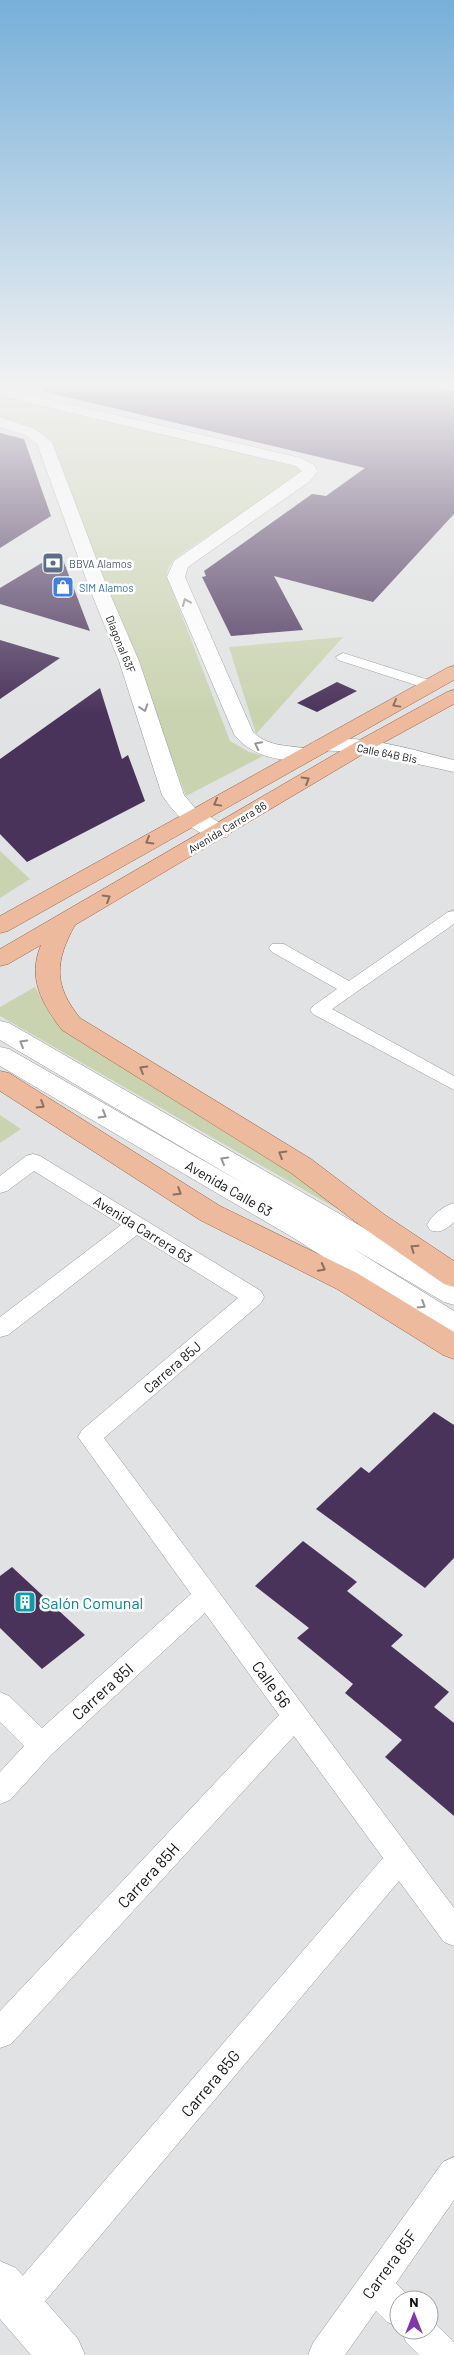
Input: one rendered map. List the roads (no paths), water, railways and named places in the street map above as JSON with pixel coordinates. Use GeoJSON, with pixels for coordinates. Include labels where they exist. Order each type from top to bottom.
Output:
{"type":"FeatureCollection","features":[{"type":"Feature","properties":{"kind":"main road","name":"Avenida Carrera 86"},"geometry":{"type":"LineString","coordinates":[[0,926],[191,817],[454,672]]}},
{"type":"Feature","properties":{"kind":"main road","name":"Avenida Carrera 86"},"geometry":{"type":"LineString","coordinates":[[0,959],[363,746],[454,696]]}},
{"type":"Feature","properties":{"kind":"main road"},"geometry":{"type":"LineString","coordinates":[[65,922],[52,943],[46,967],[48,984],[53,1000],[71,1024],[302,1166],[375,1222],[454,1276]]}},
{"type":"Feature","properties":{"kind":"main road"},"geometry":{"type":"LineString","coordinates":[[0,1079],[210,1213],[347,1281],[454,1347]]}},
{"type":"Feature","properties":{"kind":"street","name":"Diagonal 63F"},"geometry":{"type":"LineString","coordinates":[[63,494],[98,588],[129,661],[173,795],[180,807],[191,817],[219,832]]}},
{"type":"Feature","properties":{"kind":"street"},"geometry":{"type":"LineString","coordinates":[[281,494],[180,565],[176,577],[244,734],[251,742],[267,750],[313,750]]}},
{"type":"Feature","properties":{"kind":"street"},"geometry":{"type":"LineString","coordinates":[[343,658],[430,685]]}},
{"type":"Feature","properties":{"kind":"street","name":"Calle 64B Bis"},"geometry":{"type":"LineString","coordinates":[[313,750],[363,746],[454,766]]}},
{"type":"Feature","properties":{"kind":"street"},"geometry":{"type":"LineString","coordinates":[[454,916],[319,1010],[454,1084]]}},
{"type":"Feature","properties":{"kind":"street"},"geometry":{"type":"LineString","coordinates":[[278,948],[350,989]]}},
{"type":"Feature","properties":{"kind":"street","name":"Avenida Calle 63"},"geometry":{"type":"LineString","coordinates":[[0,1029],[317,1226],[454,1326]]}},
{"type":"Feature","properties":{"kind":"street","name":"Avenida Calle 63"},"geometry":{"type":"LineString","coordinates":[[0,1055],[317,1226],[454,1294]]}},
{"type":"Feature","properties":{"kind":"street","name":"Avenida Carrera 63"},"geometry":{"type":"LineString","coordinates":[[0,1186],[34,1161],[253,1297]]}},
{"type":"Feature","properties":{"kind":"street"},"geometry":{"type":"LineString","coordinates":[[437,1225],[454,1210]]}},
{"type":"Feature","properties":{"kind":"street"},"geometry":{"type":"LineString","coordinates":[[0,1329],[136,1225]]}},
{"type":"Feature","properties":{"kind":"street","name":"Carrera 85J"},"geometry":{"type":"LineString","coordinates":[[90,1437],[253,1297]]}},
{"type":"Feature","properties":{"kind":"street","name":"Calle 56"},"geometry":{"type":"LineString","coordinates":[[90,1437],[454,1932]]}},
{"type":"Feature","properties":{"kind":"street","name":"Carrera 85I"},"geometry":{"type":"LineString","coordinates":[[0,1791],[42,1746],[207,1595]]}},
{"type":"Feature","properties":{"kind":"street"},"geometry":{"type":"LineString","coordinates":[[0,1704],[42,1746]]}},
{"type":"Feature","properties":{"kind":"street","name":"Carrera 85H"},"geometry":{"type":"LineString","coordinates":[[0,2033],[296,1716]]}},
{"type":"Feature","properties":{"kind":"street","name":"Carrera 85G"},"geometry":{"type":"LineString","coordinates":[[10,2295],[400,1859]]}},
{"type":"Feature","properties":{"kind":"street","name":"Carrera 85F"},"geometry":{"type":"LineString","coordinates":[[325,2355],[454,2173]]}},
{"type":"Feature","properties":{"kind":"street"},"geometry":{"type":"LineString","coordinates":[[374,2285],[389,2300]]}},
{"type":"Feature","properties":{"kind":"street"},"geometry":{"type":"LineString","coordinates":[[10,2295],[62,2355]]}},
{"type":"Feature","properties":{"kind":"street"},"geometry":{"type":"LineString","coordinates":[[428,2340],[443,2355]]}},
{"type":"Feature","properties":{"kind":"place","name":"BBVA Alamos"},"geometry":{"type":"Point","coordinates":[53,563]}},
{"type":"Feature","properties":{"kind":"place","name":"SIM Alamos"},"geometry":{"type":"Point","coordinates":[63,587]}},
{"type":"Feature","properties":{"kind":"place","name":"Salón Comunal"},"geometry":{"type":"Point","coordinates":[25,1602]}}]}
